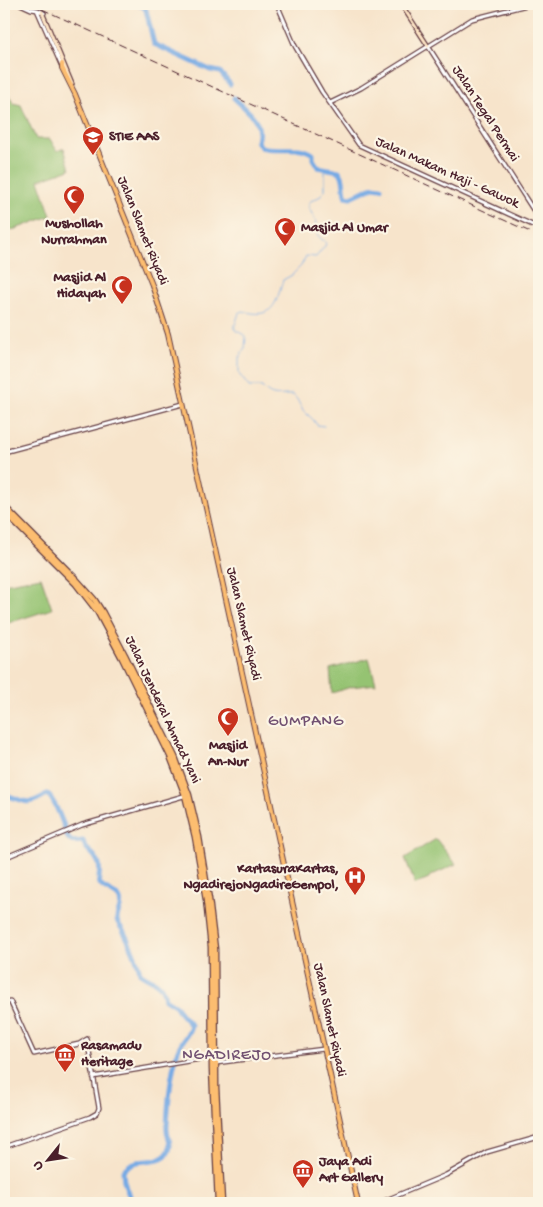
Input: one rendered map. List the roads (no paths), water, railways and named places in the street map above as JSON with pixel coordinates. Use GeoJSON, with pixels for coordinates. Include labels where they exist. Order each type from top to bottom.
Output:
{"type":"FeatureCollection","features":[{"type":"Feature","properties":{"kind":"highway","name":"Jalan Jenderal Ahmad Yani"},"geometry":{"type":"LineString","coordinates":[[4,506],[77,580],[103,613],[164,735],[183,778],[195,838],[209,928],[220,1203]]}},
{"type":"Feature","properties":{"kind":"highway","name":"Jalan Jenderal Ahmad Yani"},"geometry":{"type":"LineString","coordinates":[[4,512],[76,584],[97,611],[167,749],[187,795]]}},
{"type":"Feature","properties":{"kind":"main road"},"geometry":{"type":"LineString","coordinates":[[401,4],[428,46]]}},
{"type":"Feature","properties":{"kind":"main road"},"geometry":{"type":"LineString","coordinates":[[42,12],[63,66]]}},
{"type":"Feature","properties":{"kind":"main road","name":"Jalan Slamet Riyadi"},"geometry":{"type":"LineString","coordinates":[[63,66],[164,317],[358,1203]]}},
{"type":"Feature","properties":{"kind":"street"},"geometry":{"type":"LineString","coordinates":[[20,4],[37,10],[63,66]]}},
{"type":"Feature","properties":{"kind":"street","name":"Jalan Makam Haji - Gawok"},"geometry":{"type":"LineString","coordinates":[[277,4],[295,46],[356,143],[539,228]]}},
{"type":"Feature","properties":{"kind":"street"},"geometry":{"type":"LineString","coordinates":[[330,103],[361,88],[472,19],[531,4]]}},
{"type":"Feature","properties":{"kind":"street","name":"Jalan Tegal Permai"},"geometry":{"type":"LineString","coordinates":[[428,46],[539,219]]}},
{"type":"Feature","properties":{"kind":"street"},"geometry":{"type":"LineString","coordinates":[[4,452],[183,404]]}},
{"type":"Feature","properties":{"kind":"street"},"geometry":{"type":"LineString","coordinates":[[4,858],[82,825],[187,795]]}},
{"type":"Feature","properties":{"kind":"street"},"geometry":{"type":"LineString","coordinates":[[4,1002],[10,1001],[34,1054],[79,1044],[86,1039],[99,1108],[96,1113],[4,1147]]}},
{"type":"Feature","properties":{"kind":"street"},"geometry":{"type":"LineString","coordinates":[[79,1044],[88,1046]]}},
{"type":"Feature","properties":{"kind":"street"},"geometry":{"type":"LineString","coordinates":[[214,1063],[324,1049]]}},
{"type":"Feature","properties":{"kind":"street"},"geometry":{"type":"LineString","coordinates":[[93,1077],[214,1057]]}},
{"type":"Feature","properties":{"kind":"street"},"geometry":{"type":"LineString","coordinates":[[380,1203],[446,1175],[487,1152],[539,1137]]}},
{"type":"Feature","properties":{"kind":"waterway"},"geometry":{"type":"LineString","coordinates":[[135,4],[144,7],[146,10],[154,44],[210,70],[220,72],[230,84]]}},
{"type":"Feature","properties":{"kind":"waterway"},"geometry":{"type":"LineString","coordinates":[[234,98],[253,116],[258,127],[257,141],[261,147],[307,151],[313,154],[313,159],[318,167],[339,171],[346,196],[351,197],[364,191]]}},
{"type":"Feature","properties":{"kind":"waterway"},"geometry":{"type":"LineString","coordinates":[[324,426],[317,425],[302,409],[293,395],[277,396],[270,394],[262,387],[249,387],[239,374],[239,358],[245,348],[246,336],[235,330],[235,325],[239,313],[243,311],[261,313],[272,308],[283,280],[292,275],[301,266],[306,256],[316,257],[325,246],[326,242],[316,231],[316,222],[309,208],[309,202],[319,197],[325,190],[325,169]]}},
{"type":"Feature","properties":{"kind":"waterway"},"geometry":{"type":"LineString","coordinates":[[366,190],[373,187],[381,188]]}},
{"type":"Feature","properties":{"kind":"waterway"},"geometry":{"type":"LineString","coordinates":[[4,795],[26,802],[34,801],[47,794],[49,796],[59,813],[68,838],[74,842],[83,841],[99,865],[100,884],[119,898],[121,903],[117,920],[134,953],[140,973],[162,988],[165,999],[176,1006],[191,1025],[178,1049],[173,1070],[167,1129],[170,1143],[169,1151],[162,1158],[137,1162],[129,1165],[123,1171],[126,1188],[130,1197],[136,1203]]}},
{"type":"Feature","properties":{"kind":"tunnel"},"geometry":{"type":"LineString","coordinates":[[38,4],[42,12]]}},
{"type":"Feature","properties":{"kind":"railway"},"geometry":{"type":"LineString","coordinates":[[31,4],[539,236]]}},
{"type":"Feature","properties":{"kind":"place","name":"STIE AAS"},"geometry":{"type":"Point","coordinates":[93,156]}},
{"type":"Feature","properties":{"kind":"place","name":"Mushollah Nurrahman"},"geometry":{"type":"Point","coordinates":[74,215]}},
{"type":"Feature","properties":{"kind":"place","name":"Masjid Al Umar"},"geometry":{"type":"Point","coordinates":[285,247]}},
{"type":"Feature","properties":{"kind":"place","name":"Masjid Al Hidayah"},"geometry":{"type":"Point","coordinates":[122,305]}},
{"type":"Feature","properties":{"kind":"place","name":"Masjid An-Nur"},"geometry":{"type":"Point","coordinates":[228,737]}},
{"type":"Feature","properties":{"kind":"place","name":"KartasuraKartas, NgadirejoNgadireGempol,"},"geometry":{"type":"Point","coordinates":[355,896]}},
{"type":"Feature","properties":{"kind":"place","name":"Rasamadu Heritage"},"geometry":{"type":"Point","coordinates":[65,1073]}},
{"type":"Feature","properties":{"kind":"place","name":"Jaya Adi Art Gallery"},"geometry":{"type":"Point","coordinates":[303,1189]}},
{"type":"Feature","properties":{"kind":"district","name":"GUMPANG"},"geometry":{"type":"Point","coordinates":[306,722]}},
{"type":"Feature","properties":{"kind":"district","name":"NGADIREJO"},"geometry":{"type":"Point","coordinates":[227,1056]}}]}
